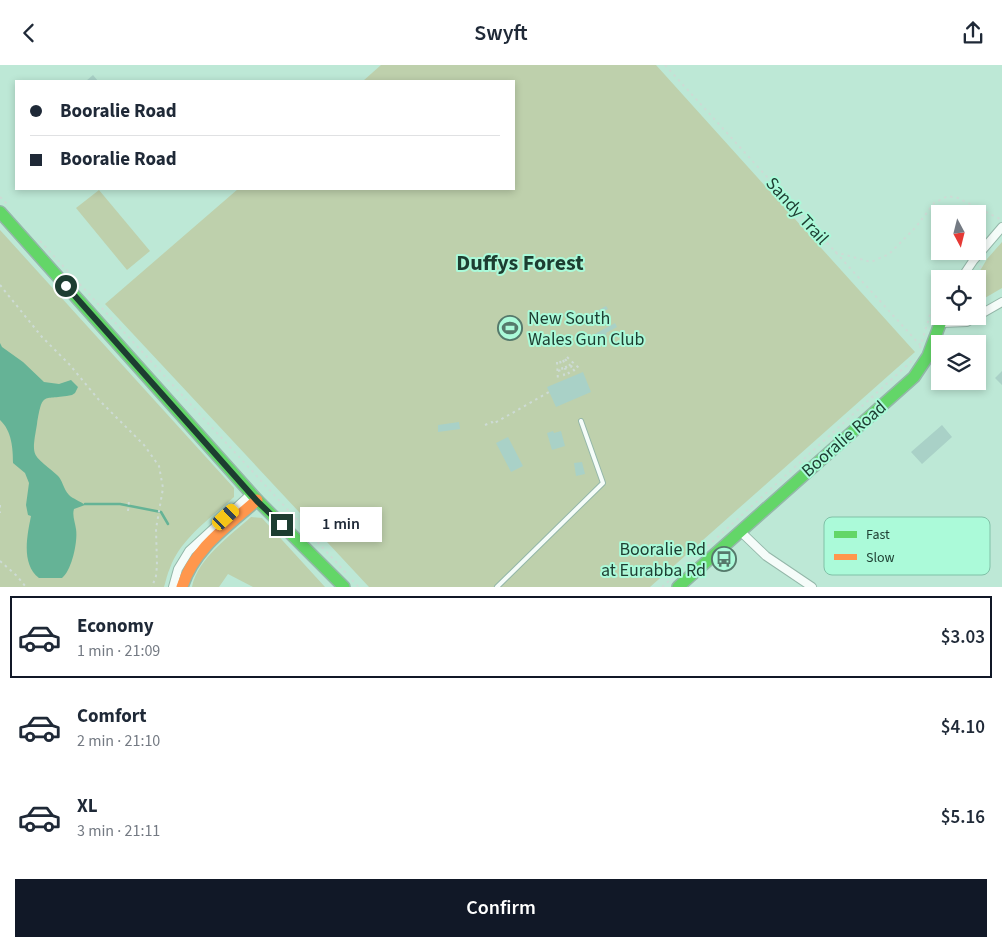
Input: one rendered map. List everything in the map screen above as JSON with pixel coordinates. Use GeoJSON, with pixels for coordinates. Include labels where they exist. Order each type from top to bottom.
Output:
{"type":"FeatureCollection","features":[{"type":"Feature","properties":{"kind":"street"},"geometry":{"type":"LineString","coordinates":[[3,208],[254,497],[344,587]]}},
{"type":"Feature","properties":{"kind":"street"},"geometry":{"type":"LineString","coordinates":[[967,270],[1002,227]]}},
{"type":"Feature","properties":{"kind":"street","name":"Booralie Road"},"geometry":{"type":"LineString","coordinates":[[986,311],[1002,302]]}},
{"type":"Feature","properties":{"kind":"street","name":"Booralie Road"},"geometry":{"type":"LineString","coordinates":[[674,584],[740,531],[914,377],[922,369],[940,325]]}},
{"type":"Feature","properties":{"kind":"street"},"geometry":{"type":"LineString","coordinates":[[173,587],[178,569],[189,551],[254,497]]}},
{"type":"Feature","properties":{"kind":"street"},"geometry":{"type":"LineString","coordinates":[[182,587],[189,566],[198,553],[254,497]]}},
{"type":"Feature","properties":{"kind":"street"},"geometry":{"type":"LineString","coordinates":[[740,531],[766,556],[812,587]]}},
{"type":"Feature","properties":{"kind":"lane"},"geometry":{"type":"LineString","coordinates":[[497,587],[603,483],[581,421]]}},
{"type":"Feature","properties":{"kind":"path","name":"Sandy Trail"},"geometry":{"type":"LineString","coordinates":[[665,65],[928,357]]}},
{"type":"Feature","properties":{"kind":"path"},"geometry":{"type":"LineString","coordinates":[[835,252],[871,262],[889,254],[916,227],[934,203],[948,196],[958,198],[1002,220]]}},
{"type":"Feature","properties":{"kind":"path"},"geometry":{"type":"LineString","coordinates":[[0,197],[3,208]]}},
{"type":"Feature","properties":{"kind":"path"},"geometry":{"type":"LineString","coordinates":[[40,241],[358,587]]}},
{"type":"Feature","properties":{"kind":"path"},"geometry":{"type":"LineString","coordinates":[[0,285],[42,337],[65,359],[99,400],[150,453],[159,466],[163,488],[156,536],[156,576],[152,587]]}},
{"type":"Feature","properties":{"kind":"path"},"geometry":{"type":"LineString","coordinates":[[692,560],[918,355],[931,311]]}},
{"type":"Feature","properties":{"kind":"path"},"geometry":{"type":"LineString","coordinates":[[562,360],[571,361],[581,370]]}},
{"type":"Feature","properties":{"kind":"path"},"geometry":{"type":"LineString","coordinates":[[562,360],[568,363],[576,374]]}},
{"type":"Feature","properties":{"kind":"path"},"geometry":{"type":"LineString","coordinates":[[562,360],[570,376]]}},
{"type":"Feature","properties":{"kind":"path"},"geometry":{"type":"LineString","coordinates":[[558,381],[558,367],[562,360]]}},
{"type":"Feature","properties":{"kind":"path"},"geometry":{"type":"LineString","coordinates":[[562,360],[565,379]]}},
{"type":"Feature","properties":{"kind":"path"},"geometry":{"type":"LineString","coordinates":[[566,367],[571,361]]}},
{"type":"Feature","properties":{"kind":"path"},"geometry":{"type":"LineString","coordinates":[[571,367],[574,363]]}},
{"type":"Feature","properties":{"kind":"path"},"geometry":{"type":"LineString","coordinates":[[558,367],[562,368]]}},
{"type":"Feature","properties":{"kind":"path"},"geometry":{"type":"LineString","coordinates":[[558,371],[562,368],[571,367]]}},
{"type":"Feature","properties":{"kind":"path"},"geometry":{"type":"LineString","coordinates":[[486,425],[549,392]]}},
{"type":"Feature","properties":{"kind":"path"},"geometry":{"type":"LineString","coordinates":[[128,511],[129,501]]}},
{"type":"Feature","properties":{"kind":"path"},"geometry":{"type":"LineString","coordinates":[[0,505],[0,513]]}},
{"type":"Feature","properties":{"kind":"path"},"geometry":{"type":"LineString","coordinates":[[0,561],[26,587]]}},
{"type":"Feature","properties":{"kind":"path"},"geometry":{"type":"LineString","coordinates":[[662,587],[674,584]]}},
{"type":"Feature","properties":{"kind":"shaded area","name":"New South Wales Gun Club"},"geometry":{"type":"Polygon","coordinates":[[[381,65],[656,65],[915,352],[650,587],[369,587],[105,304],[237,190],[515,190],[515,80],[364,80],[381,65]]]}},
{"type":"Feature","properties":{"kind":"shaded area"},"geometry":{"type":"Polygon","coordinates":[[[99,190],[150,251],[127,270],[76,208],[99,190]]]}},
{"type":"Feature","properties":{"kind":"shaded area"},"geometry":{"type":"Polygon","coordinates":[[[0,230],[234,488],[234,497],[181,547],[169,570],[164,587],[0,587],[0,230]]]}},
{"type":"Feature","properties":{"kind":"shaded area"},"geometry":{"type":"Polygon","coordinates":[[[1002,242],[1002,288],[986,297],[986,270],[980,270],[1002,242]]]}},
{"type":"Feature","properties":{"kind":"shaded area"},"geometry":{"type":"Polygon","coordinates":[[[0,343],[2,347],[23,362],[44,382],[59,384],[71,380],[78,387],[72,395],[49,398],[43,401],[34,444],[35,454],[38,458],[59,477],[65,490],[72,498],[85,505],[74,509],[75,548],[69,569],[62,578],[39,578],[33,572],[28,558],[27,541],[31,516],[28,515],[26,505],[29,483],[25,473],[13,463],[9,435],[0,420],[0,343]]]}},
{"type":"Feature","properties":{"kind":"shaded area"},"geometry":{"type":"Polygon","coordinates":[[[251,517],[262,518],[325,587],[253,587],[228,574],[219,587],[192,587],[195,577],[208,557],[251,517]]]}},
{"type":"Feature","properties":{"kind":"building"},"geometry":{"type":"Polygon","coordinates":[[[93,75],[97,80],[87,80],[93,75]]]}},
{"type":"Feature","properties":{"kind":"building"},"geometry":{"type":"Polygon","coordinates":[[[606,306],[608,309],[584,322],[582,319],[606,306]]]}},
{"type":"Feature","properties":{"kind":"building"},"geometry":{"type":"Polygon","coordinates":[[[615,323],[617,327],[606,333],[607,335],[595,339],[593,335],[615,323]]]}},
{"type":"Feature","properties":{"kind":"building"},"geometry":{"type":"Polygon","coordinates":[[[1002,371],[1002,385],[995,378],[1002,371]]]}},
{"type":"Feature","properties":{"kind":"building"},"geometry":{"type":"Polygon","coordinates":[[[583,372],[591,392],[556,407],[547,387],[583,372]]]}},
{"type":"Feature","properties":{"kind":"building"},"geometry":{"type":"Polygon","coordinates":[[[459,422],[460,429],[438,432],[438,425],[459,422]]]}},
{"type":"Feature","properties":{"kind":"building"},"geometry":{"type":"Polygon","coordinates":[[[942,425],[952,437],[922,464],[911,452],[942,425]]]}},
{"type":"Feature","properties":{"kind":"building"},"geometry":{"type":"Polygon","coordinates":[[[553,431],[554,433],[561,431],[565,446],[552,450],[547,433],[553,431]]]}},
{"type":"Feature","properties":{"kind":"building"},"geometry":{"type":"Polygon","coordinates":[[[508,437],[523,466],[511,472],[496,443],[508,437]]]}},
{"type":"Feature","properties":{"kind":"building"},"geometry":{"type":"Polygon","coordinates":[[[582,462],[585,474],[576,476],[574,463],[582,462]]]}},
{"type":"Feature","properties":{"kind":"waterway"},"geometry":{"type":"LineString","coordinates":[[85,504],[120,504],[161,512],[168,524]]}},
{"type":"Feature","properties":{"kind":"traffic: fast"},"geometry":{"type":"LineString","coordinates":[[0,212],[257,500],[344,587]]}},
{"type":"Feature","properties":{"kind":"traffic: fast"},"geometry":{"type":"LineString","coordinates":[[678,587],[914,377],[928,356],[940,325]]}},
{"type":"Feature","properties":{"kind":"traffic: slow"},"geometry":{"type":"LineString","coordinates":[[182,587],[187,573],[203,549],[257,500]]}},
{"type":"Feature","properties":{"kind":"place","name":"New South Wales Gun Club"},"geometry":{"type":"Point","coordinates":[510,328]}},
{"type":"Feature","properties":{"kind":"place","name":"Booralie Rd at Eurabba Rd"},"geometry":{"type":"Point","coordinates":[724,559]}},
{"type":"Feature","properties":{"kind":"district","name":"Duffys Forest"},"geometry":{"type":"Point","coordinates":[520,263]}},
{"type":"Feature","properties":{"kind":"route"},"geometry":{"type":"LineString","coordinates":[[66,286],[257,501],[282,525]]}}]}
